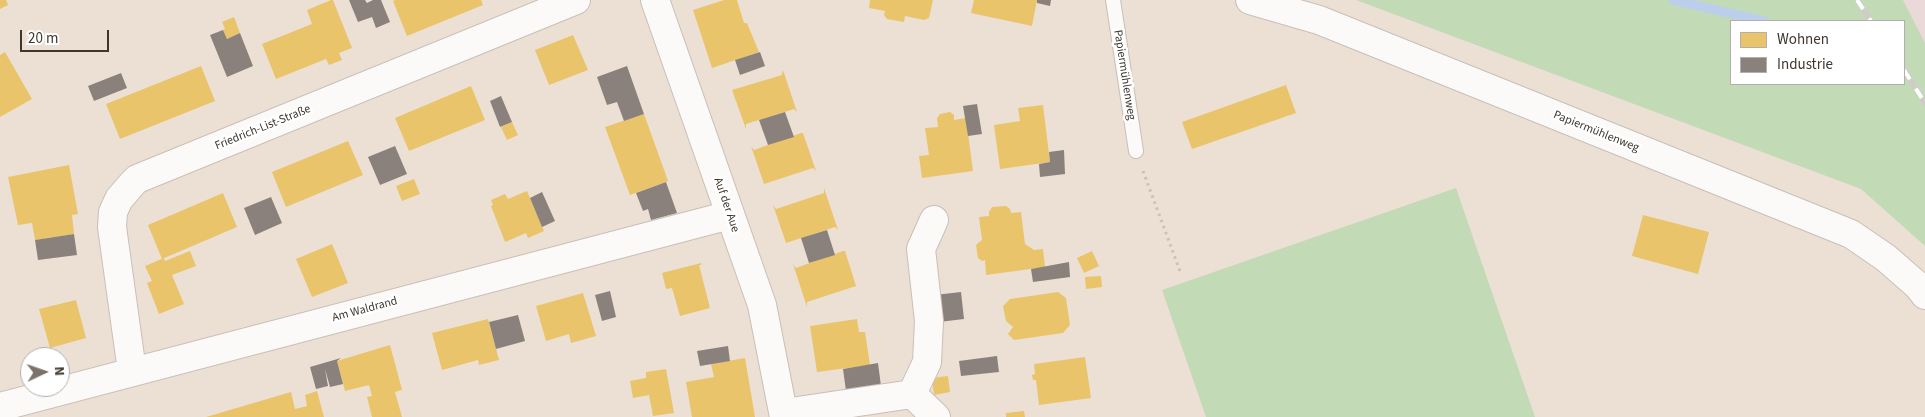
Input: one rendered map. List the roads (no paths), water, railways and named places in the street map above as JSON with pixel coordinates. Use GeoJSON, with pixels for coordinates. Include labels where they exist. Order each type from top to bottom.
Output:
{"type":"FeatureCollection","features":[{"type":"Feature","properties":{"kind":"street","name":"Friedrich-List-Straße"},"geometry":{"type":"LineString","coordinates":[[132,371],[112,227],[113,212],[119,199],[132,184],[138,179],[576,0]]}},
{"type":"Feature","properties":{"kind":"street","name":"Auf der Aue"},"geometry":{"type":"LineString","coordinates":[[655,0],[762,305],[784,415],[912,394]]}},
{"type":"Feature","properties":{"kind":"street","name":"Papiermühlenweg"},"geometry":{"type":"LineString","coordinates":[[1250,0],[1319,20],[1851,234],[1886,258],[1918,286],[1925,295]]}},
{"type":"Feature","properties":{"kind":"street","name":"Am Waldrand"},"geometry":{"type":"LineString","coordinates":[[0,407],[730,215]]}},
{"type":"Feature","properties":{"kind":"street"},"geometry":{"type":"LineString","coordinates":[[934,220],[921,249],[929,321],[927,362],[912,394],[936,417]]}},
{"type":"Feature","properties":{"kind":"lane","name":"Papiermühlenweg"},"geometry":{"type":"LineString","coordinates":[[1113,0],[1136,151]]}},
{"type":"Feature","properties":{"kind":"waterway"},"geometry":{"type":"LineString","coordinates":[[1673,0],[1760,20]]}},
{"type":"Feature","properties":{"kind":"railway"},"geometry":{"type":"LineString","coordinates":[[1857,0],[1870,20]]}},
{"type":"Feature","properties":{"kind":"railway"},"geometry":{"type":"LineString","coordinates":[[1905,72],[1925,103]]}}]}
